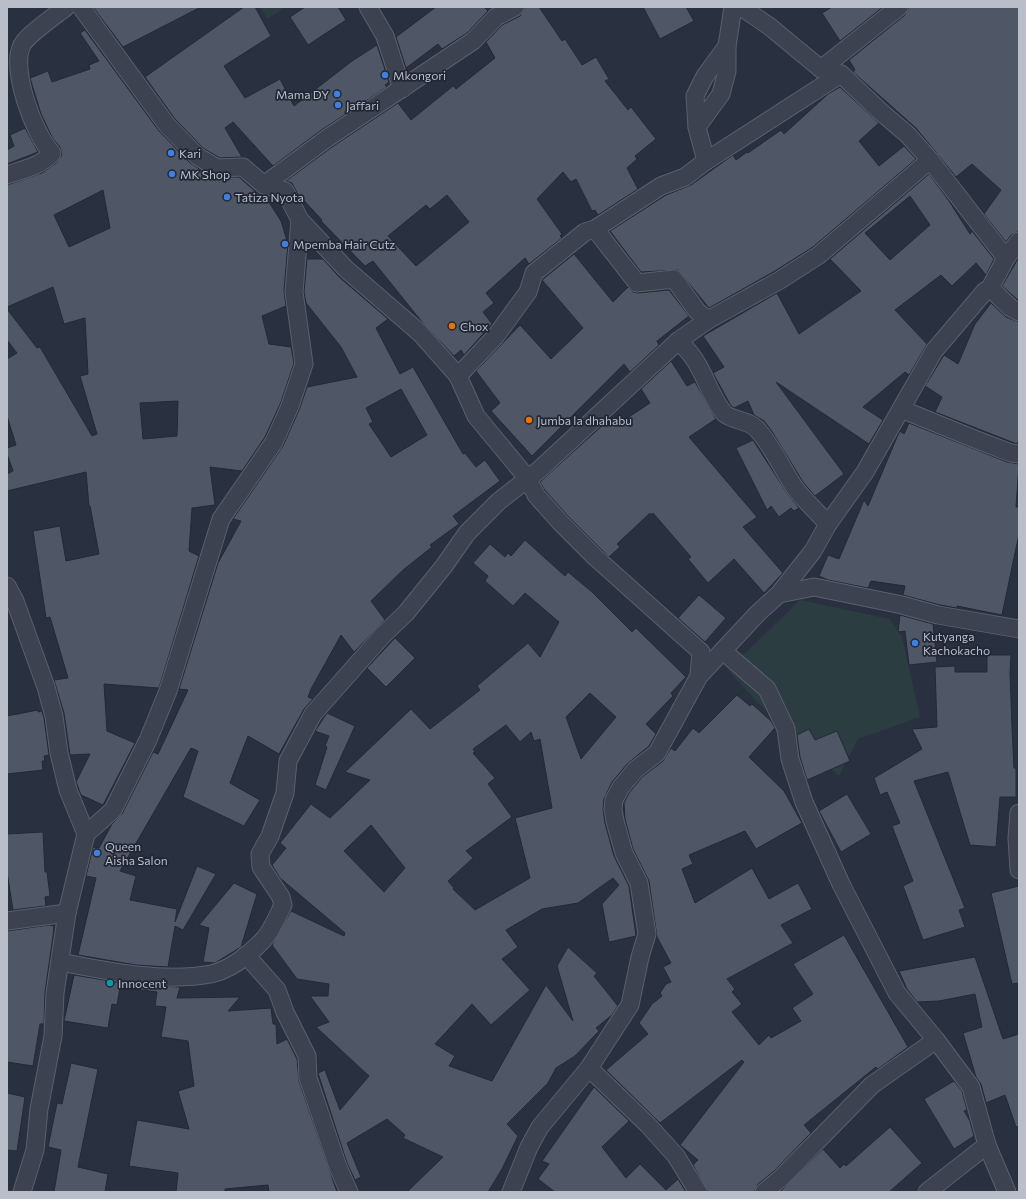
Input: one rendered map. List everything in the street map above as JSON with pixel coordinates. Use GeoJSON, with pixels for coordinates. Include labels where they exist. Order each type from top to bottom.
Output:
{"type":"FeatureCollection","features":[{"type":"Feature","properties":{"kind":"street"},"geometry":{"type":"LineString","coordinates":[[7,175],[36,165],[45,160],[52,153],[43,145],[25,104],[19,60],[22,44],[66,7]]}},
{"type":"Feature","properties":{"kind":"street"},"geometry":{"type":"LineString","coordinates":[[81,7],[167,125],[197,156],[217,168],[243,167],[264,185],[285,191],[300,220],[346,269],[421,334],[458,376],[476,416],[528,479],[536,495],[560,522],[595,557],[701,652],[699,676]]}},
{"type":"Feature","properties":{"kind":"street"},"geometry":{"type":"LineString","coordinates":[[368,7],[385,36],[402,89]]}},
{"type":"Feature","properties":{"kind":"street"},"geometry":{"type":"LineString","coordinates":[[264,185],[326,139],[473,41],[496,17],[515,7]]}},
{"type":"Feature","properties":{"kind":"street"},"geometry":{"type":"LineString","coordinates":[[697,127],[721,94],[727,71],[727,46],[733,7]]}},
{"type":"Feature","properties":{"kind":"street"},"geometry":{"type":"LineString","coordinates":[[741,7],[769,26],[821,69],[841,74],[908,135],[930,160],[1006,258]]}},
{"type":"Feature","properties":{"kind":"street"},"geometry":{"type":"LineString","coordinates":[[764,7],[769,26]]}},
{"type":"Feature","properties":{"kind":"street"},"geometry":{"type":"LineString","coordinates":[[821,69],[899,7]]}},
{"type":"Feature","properties":{"kind":"street"},"geometry":{"type":"LineString","coordinates":[[706,161],[697,127],[695,96],[705,76],[727,46]]}},
{"type":"Feature","properties":{"kind":"street"},"geometry":{"type":"LineString","coordinates":[[458,376],[495,337],[505,324],[528,292],[534,273],[585,232],[595,229],[661,186],[685,177],[706,161],[841,74]]}},
{"type":"Feature","properties":{"kind":"street"},"geometry":{"type":"LineString","coordinates":[[60,962],[126,974],[170,977],[211,974],[228,968],[264,939],[283,905],[281,897],[261,867],[260,854],[270,836],[285,793],[288,761],[313,714],[382,636],[406,613],[444,566],[466,533],[500,501],[528,479],[678,341],[708,320],[780,280],[819,255],[930,160]]}},
{"type":"Feature","properties":{"kind":"street"},"geometry":{"type":"LineString","coordinates":[[22,1192],[35,1150],[38,1109],[53,1036],[55,993],[67,913],[86,834],[113,810],[148,740],[168,691],[221,519],[274,442],[290,406],[304,364],[294,292],[300,220]]}},
{"type":"Feature","properties":{"kind":"street"},"geometry":{"type":"LineString","coordinates":[[595,229],[637,284],[674,279],[697,311],[708,320]]}},
{"type":"Feature","properties":{"kind":"street"},"geometry":{"type":"LineString","coordinates":[[511,1192],[529,1147],[540,1127],[589,1068],[630,1005],[640,957],[647,934],[640,883],[624,853],[615,821],[613,809],[614,800],[621,787],[635,770],[657,754],[699,676],[779,594],[813,551],[828,524],[865,472],[934,351],[985,291],[990,288],[1006,258],[1019,241]]}},
{"type":"Feature","properties":{"kind":"street"},"geometry":{"type":"LineString","coordinates":[[990,288],[1011,308],[1019,312]]}},
{"type":"Feature","properties":{"kind":"street"},"geometry":{"type":"LineString","coordinates":[[678,341],[690,351],[697,362],[707,387],[724,414],[753,425],[766,438],[796,488],[828,524]]}},
{"type":"Feature","properties":{"kind":"street"},"geometry":{"type":"LineString","coordinates":[[901,409],[984,443],[1011,453],[1019,454]]}},
{"type":"Feature","properties":{"kind":"street"},"geometry":{"type":"LineString","coordinates":[[7,586],[15,601],[46,687],[54,716],[68,790],[86,834]]}},
{"type":"Feature","properties":{"kind":"street"},"geometry":{"type":"LineString","coordinates":[[779,594],[814,587],[902,605],[938,615],[1019,629]]}},
{"type":"Feature","properties":{"kind":"street"},"geometry":{"type":"LineString","coordinates":[[723,650],[767,689],[786,729],[790,759],[804,802],[841,884],[897,993],[936,1040],[971,1087],[988,1145],[1007,1192]]}},
{"type":"Feature","properties":{"kind":"street"},"geometry":{"type":"LineString","coordinates":[[1019,813],[1017,838],[1019,870]]}},
{"type":"Feature","properties":{"kind":"street"},"geometry":{"type":"LineString","coordinates":[[1019,873],[1019,881]]}},
{"type":"Feature","properties":{"kind":"street"},"geometry":{"type":"LineString","coordinates":[[7,921],[67,913]]}},
{"type":"Feature","properties":{"kind":"street"},"geometry":{"type":"LineString","coordinates":[[246,955],[277,990],[285,1012],[306,1056],[308,1078],[338,1167],[350,1192]]}},
{"type":"Feature","properties":{"kind":"street"},"geometry":{"type":"LineString","coordinates":[[764,1192],[780,1178],[872,1085],[936,1040]]}},
{"type":"Feature","properties":{"kind":"street"},"geometry":{"type":"LineString","coordinates":[[589,1068],[648,1125],[676,1156],[698,1192]]}},
{"type":"Feature","properties":{"kind":"street"},"geometry":{"type":"LineString","coordinates":[[926,1192],[988,1145]]}},
{"type":"Feature","properties":{"kind":"shaded area"},"geometry":{"type":"Polygon","coordinates":[[[260,7],[285,7],[267,19],[260,7]]]}},
{"type":"Feature","properties":{"kind":"shaded area"},"geometry":{"type":"Polygon","coordinates":[[[800,600],[890,619],[902,637],[920,717],[858,739],[839,776],[756,701],[728,670],[800,600]]]}},
{"type":"Feature","properties":{"kind":"building"},"geometry":{"type":"Polygon","coordinates":[[[93,7],[201,7],[123,47],[93,7]]]}},
{"type":"Feature","properties":{"kind":"building"},"geometry":{"type":"Polygon","coordinates":[[[244,7],[255,7],[271,36],[224,66],[245,98],[280,79],[294,106],[352,61],[377,45],[389,82],[385,85],[387,87],[320,131],[273,166],[233,122],[225,128],[242,157],[220,158],[203,148],[175,119],[145,77],[244,7]]]}},
{"type":"Feature","properties":{"kind":"building"},"geometry":{"type":"Polygon","coordinates":[[[305,7],[338,7],[346,20],[308,45],[290,17],[305,7]]]}},
{"type":"Feature","properties":{"kind":"building"},"geometry":{"type":"Polygon","coordinates":[[[436,7],[484,7],[488,11],[467,33],[442,49],[438,44],[406,68],[396,37],[436,7]]]}},
{"type":"Feature","properties":{"kind":"building"},"geometry":{"type":"Polygon","coordinates":[[[525,7],[539,7],[562,41],[565,39],[582,65],[596,57],[609,79],[605,81],[628,110],[631,107],[656,139],[635,156],[637,159],[627,168],[638,189],[598,215],[595,210],[592,211],[576,179],[571,182],[563,172],[537,199],[562,234],[560,236],[562,238],[529,264],[525,258],[486,293],[494,303],[483,312],[492,324],[464,355],[461,350],[454,356],[422,322],[373,261],[365,266],[321,221],[322,220],[297,193],[292,183],[286,181],[332,147],[398,103],[411,120],[453,86],[456,89],[495,58],[486,42],[502,25],[520,16],[525,7]],[[447,195],[430,209],[426,205],[388,236],[416,266],[469,222],[447,195]]]}},
{"type":"Feature","properties":{"kind":"building"},"geometry":{"type":"Polygon","coordinates":[[[643,7],[686,7],[694,21],[660,39],[643,7]]]}},
{"type":"Feature","properties":{"kind":"building"},"geometry":{"type":"Polygon","coordinates":[[[832,7],[883,7],[840,41],[822,13],[832,7]]]}},
{"type":"Feature","properties":{"kind":"building"},"geometry":{"type":"Polygon","coordinates":[[[909,7],[1019,7],[1019,231],[1011,235],[1006,242],[984,214],[1001,190],[972,164],[956,177],[916,128],[853,72],[855,70],[849,60],[905,15],[909,7]]]}},
{"type":"Feature","properties":{"kind":"building"},"geometry":{"type":"Polygon","coordinates":[[[85,30],[159,131],[190,163],[212,177],[239,177],[257,193],[265,196],[281,221],[288,244],[284,291],[286,306],[262,316],[269,344],[291,347],[294,363],[281,402],[265,437],[242,471],[210,467],[215,505],[192,508],[189,551],[199,556],[159,688],[104,684],[107,731],[135,743],[103,805],[81,795],[76,782],[90,754],[70,755],[64,713],[54,680],[68,678],[50,617],[46,618],[33,531],[60,526],[66,561],[99,554],[89,506],[86,472],[7,491],[7,474],[13,471],[7,454],[7,448],[16,445],[7,416],[7,359],[17,353],[7,340],[7,309],[37,348],[40,347],[92,436],[97,434],[80,376],[88,374],[85,318],[64,324],[53,287],[7,307],[7,185],[42,173],[55,164],[62,155],[60,147],[53,139],[41,114],[30,78],[48,71],[52,82],[90,69],[89,65],[99,61],[80,33],[85,30]],[[103,190],[54,215],[69,247],[110,228],[103,190]],[[178,401],[140,403],[143,439],[177,436],[178,401]]]}},
{"type":"Feature","properties":{"kind":"building"},"geometry":{"type":"Polygon","coordinates":[[[840,87],[879,123],[859,141],[879,166],[904,146],[916,159],[813,247],[775,271],[709,308],[678,270],[641,272],[610,231],[666,195],[691,185],[733,155],[736,160],[781,130],[784,134],[828,94],[840,87]]]}},
{"type":"Feature","properties":{"kind":"building"},"geometry":{"type":"Polygon","coordinates":[[[25,128],[38,152],[7,164],[7,150],[14,146],[10,135],[25,128]]]}},
{"type":"Feature","properties":{"kind":"building"},"geometry":{"type":"Polygon","coordinates":[[[929,174],[949,201],[970,234],[972,231],[994,259],[986,275],[976,263],[952,286],[941,275],[895,310],[927,344],[909,375],[905,372],[863,407],[883,420],[869,444],[776,382],[844,474],[815,496],[803,482],[771,430],[764,421],[754,415],[748,401],[734,408],[731,406],[713,373],[724,367],[703,336],[777,293],[799,334],[861,291],[830,259],[929,174]],[[910,196],[865,233],[890,260],[930,225],[910,196]]]}},
{"type":"Feature","properties":{"kind":"building"},"geometry":{"type":"Polygon","coordinates":[[[574,254],[613,302],[628,287],[633,292],[638,293],[669,290],[689,316],[657,341],[659,345],[630,372],[624,364],[532,456],[491,411],[500,403],[476,371],[520,325],[551,359],[583,328],[542,280],[574,254]]]}},
{"type":"Feature","properties":{"kind":"building"},"geometry":{"type":"Polygon","coordinates":[[[1019,257],[1019,301],[1002,286],[1019,257]]]}},
{"type":"Feature","properties":{"kind":"building"},"geometry":{"type":"Polygon","coordinates":[[[307,259],[323,259],[339,277],[388,319],[376,328],[400,374],[413,367],[463,454],[465,453],[476,467],[485,460],[500,481],[453,516],[459,524],[430,545],[432,547],[403,570],[371,601],[385,620],[354,652],[341,635],[311,689],[308,697],[313,699],[304,709],[279,754],[248,736],[230,783],[260,800],[244,826],[183,797],[198,751],[191,748],[120,871],[136,876],[130,900],[177,909],[175,922],[197,866],[216,874],[183,930],[175,926],[168,967],[136,965],[78,955],[96,878],[86,876],[93,847],[99,848],[112,824],[122,814],[153,752],[158,754],[188,690],[179,689],[218,563],[241,521],[233,519],[283,446],[299,410],[307,387],[357,377],[341,347],[306,303],[304,292],[307,259]],[[401,389],[366,408],[373,422],[369,424],[391,457],[427,435],[401,389]]]}},
{"type":"Feature","properties":{"kind":"building"},"geometry":{"type":"Polygon","coordinates":[[[991,303],[1006,317],[1019,322],[1019,440],[1017,444],[935,412],[942,397],[925,386],[944,355],[958,364],[975,324],[991,303]]]}},
{"type":"Feature","properties":{"kind":"building"},"geometry":{"type":"Polygon","coordinates":[[[671,361],[687,386],[695,382],[716,419],[689,437],[757,517],[743,527],[783,573],[764,593],[734,559],[708,583],[688,559],[691,557],[653,513],[651,515],[650,513],[617,544],[620,547],[609,557],[567,515],[544,489],[540,482],[605,423],[611,419],[615,426],[650,403],[641,389],[671,361]]]}},
{"type":"Feature","properties":{"kind":"building"},"geometry":{"type":"Polygon","coordinates":[[[909,423],[1007,462],[1019,464],[1016,507],[1019,507],[1019,534],[1002,615],[957,606],[957,608],[940,605],[903,595],[905,586],[871,581],[868,588],[828,580],[819,576],[828,555],[839,559],[864,500],[868,506],[897,437],[900,431],[904,434],[909,423]]]}},
{"type":"Feature","properties":{"kind":"building"},"geometry":{"type":"Polygon","coordinates":[[[753,440],[787,493],[799,508],[794,511],[791,508],[779,517],[771,506],[767,510],[736,448],[753,440]]]}},
{"type":"Feature","properties":{"kind":"building"},"geometry":{"type":"Polygon","coordinates":[[[525,540],[565,576],[568,572],[592,592],[632,632],[636,628],[686,677],[671,693],[673,696],[646,724],[656,734],[649,746],[627,764],[612,782],[604,799],[603,810],[605,823],[614,856],[629,886],[636,936],[609,942],[602,904],[619,885],[613,878],[578,903],[542,909],[506,930],[518,947],[502,959],[530,990],[491,1025],[472,1004],[435,1044],[455,1056],[449,1066],[492,1081],[546,985],[573,1021],[557,966],[568,947],[597,973],[594,976],[618,1006],[612,1015],[596,1028],[599,1031],[575,1056],[556,1068],[548,1083],[507,1124],[518,1136],[502,1169],[488,1192],[407,1192],[443,1157],[403,1138],[405,1135],[387,1119],[347,1143],[361,1177],[355,1180],[347,1163],[318,1073],[325,1070],[340,1110],[369,1076],[316,1027],[329,1022],[310,996],[328,996],[329,984],[297,979],[272,945],[291,911],[344,936],[345,933],[280,878],[272,865],[286,848],[280,843],[311,804],[330,818],[370,780],[345,772],[411,709],[430,729],[480,690],[477,686],[528,643],[540,657],[559,622],[525,593],[513,606],[485,581],[488,576],[473,563],[490,544],[505,557],[508,553],[511,556],[525,540]],[[590,693],[566,717],[581,759],[616,717],[590,693]],[[506,725],[473,749],[475,752],[473,753],[495,778],[488,784],[512,817],[466,851],[473,858],[448,881],[454,888],[453,889],[475,910],[530,878],[515,818],[552,808],[540,739],[534,741],[531,732],[520,742],[506,725]],[[371,825],[344,851],[384,892],[405,868],[371,825]]]}},
{"type":"Feature","properties":{"kind":"building"},"geometry":{"type":"Polygon","coordinates":[[[699,595],[726,618],[705,642],[678,618],[699,595]]]}},
{"type":"Feature","properties":{"kind":"building"},"geometry":{"type":"Polygon","coordinates":[[[900,615],[933,624],[937,662],[909,665],[905,631],[898,632],[900,615]]]}},
{"type":"Feature","properties":{"kind":"building"},"geometry":{"type":"Polygon","coordinates":[[[395,638],[415,658],[386,687],[367,668],[395,638]]]}},
{"type":"Feature","properties":{"kind":"building"},"geometry":{"type":"Polygon","coordinates":[[[987,655],[1011,655],[1010,673],[1014,768],[1016,768],[1016,797],[1000,797],[996,847],[970,845],[948,772],[914,781],[965,908],[959,910],[965,927],[923,940],[903,886],[913,881],[892,826],[900,823],[887,792],[880,795],[874,778],[922,749],[912,729],[937,727],[935,667],[955,666],[955,672],[987,672],[987,655]]]}},
{"type":"Feature","properties":{"kind":"building"},"geometry":{"type":"Polygon","coordinates":[[[737,695],[750,706],[752,704],[771,721],[775,728],[749,757],[784,791],[802,823],[756,849],[745,831],[689,855],[693,864],[682,869],[695,903],[752,868],[769,899],[798,883],[812,909],[781,925],[793,943],[727,979],[735,989],[732,992],[742,1004],[732,1012],[759,1045],[769,1035],[771,1038],[801,1021],[792,1008],[813,994],[793,964],[844,935],[908,1047],[878,1069],[876,1067],[804,1125],[811,1133],[774,1171],[758,1184],[754,1192],[708,1192],[693,1165],[698,1160],[680,1145],[744,1062],[742,1060],[660,1123],[606,1070],[648,1034],[639,1023],[652,1004],[662,996],[660,993],[666,984],[671,982],[663,967],[671,963],[657,937],[649,881],[633,849],[625,819],[624,803],[629,793],[642,777],[663,761],[671,748],[675,751],[693,728],[699,733],[737,695]]]}},
{"type":"Feature","properties":{"kind":"building"},"geometry":{"type":"Polygon","coordinates":[[[38,710],[38,712],[42,711],[44,718],[49,755],[44,756],[45,761],[42,761],[43,770],[7,774],[7,716],[38,710]]]}},
{"type":"Feature","properties":{"kind":"building"},"geometry":{"type":"Polygon","coordinates":[[[327,713],[355,726],[326,790],[315,785],[329,736],[315,731],[327,713]]]}},
{"type":"Feature","properties":{"kind":"building"},"geometry":{"type":"Polygon","coordinates":[[[809,729],[815,740],[837,731],[850,761],[807,780],[800,757],[797,735],[809,729]]]}},
{"type":"Feature","properties":{"kind":"building"},"geometry":{"type":"Polygon","coordinates":[[[847,794],[871,834],[841,852],[819,811],[847,794]]]}},
{"type":"Feature","properties":{"kind":"building"},"geometry":{"type":"Polygon","coordinates":[[[43,832],[45,872],[47,872],[50,896],[45,897],[46,906],[13,910],[7,872],[7,834],[43,832]]]}},
{"type":"Feature","properties":{"kind":"building"},"geometry":{"type":"Polygon","coordinates":[[[234,883],[257,894],[241,947],[215,963],[203,962],[209,928],[199,925],[234,883]]]}},
{"type":"Feature","properties":{"kind":"building"},"geometry":{"type":"Polygon","coordinates":[[[1019,886],[1019,983],[1012,984],[991,893],[1019,886]]]}},
{"type":"Feature","properties":{"kind":"building"},"geometry":{"type":"Polygon","coordinates":[[[49,925],[54,926],[45,992],[44,1024],[40,1024],[33,1066],[7,1062],[7,931],[49,925]]]}},
{"type":"Feature","properties":{"kind":"building"},"geometry":{"type":"Polygon","coordinates":[[[975,957],[1003,1039],[1019,1034],[1019,1126],[1016,1127],[1005,1095],[986,1103],[981,1084],[976,1077],[963,1033],[982,1027],[975,994],[939,1001],[917,1002],[907,989],[899,971],[975,957]]]}},
{"type":"Feature","properties":{"kind":"building"},"geometry":{"type":"Polygon","coordinates":[[[74,975],[134,985],[180,987],[177,998],[240,997],[228,1011],[271,1008],[273,1024],[276,1024],[277,1044],[287,1039],[297,1059],[299,1081],[337,1192],[269,1192],[268,1185],[225,1189],[225,1192],[176,1192],[178,1173],[129,1166],[137,1120],[189,1129],[178,1091],[194,1086],[188,1041],[161,1037],[166,1007],[155,1006],[157,992],[120,987],[117,1005],[112,1004],[108,1028],[64,1021],[74,975]]]}},
{"type":"Feature","properties":{"kind":"building"},"geometry":{"type":"Polygon","coordinates":[[[71,1063],[98,1069],[78,1167],[108,1174],[105,1192],[54,1192],[61,1150],[48,1147],[57,1103],[62,1104],[71,1063]]]}},
{"type":"Feature","properties":{"kind":"building"},"geometry":{"type":"Polygon","coordinates":[[[954,1081],[962,1091],[967,1110],[964,1111],[970,1121],[974,1136],[954,1149],[924,1099],[954,1081]]]}},
{"type":"Feature","properties":{"kind":"building"},"geometry":{"type":"Polygon","coordinates":[[[594,1087],[629,1121],[602,1147],[626,1178],[640,1164],[666,1190],[678,1179],[686,1192],[555,1192],[538,1179],[549,1164],[542,1161],[594,1087]]]}},
{"type":"Feature","properties":{"kind":"building"},"geometry":{"type":"Polygon","coordinates":[[[7,1093],[25,1097],[17,1151],[7,1150],[7,1093]]]}},
{"type":"Feature","properties":{"kind":"building"},"geometry":{"type":"Polygon","coordinates":[[[890,1127],[922,1163],[889,1192],[780,1192],[823,1149],[840,1168],[844,1164],[846,1166],[890,1127]]]}},
{"type":"Feature","properties":{"kind":"place","name":"Mkongori"},"geometry":{"type":"Point","coordinates":[385,75]}},
{"type":"Feature","properties":{"kind":"place","name":"Mama DY"},"geometry":{"type":"Point","coordinates":[337,94]}},
{"type":"Feature","properties":{"kind":"place","name":"Jaffari"},"geometry":{"type":"Point","coordinates":[338,105]}},
{"type":"Feature","properties":{"kind":"place","name":"Kari"},"geometry":{"type":"Point","coordinates":[171,153]}},
{"type":"Feature","properties":{"kind":"place","name":"MK Shop"},"geometry":{"type":"Point","coordinates":[172,174]}},
{"type":"Feature","properties":{"kind":"place","name":"Tatiza Nyota"},"geometry":{"type":"Point","coordinates":[227,197]}},
{"type":"Feature","properties":{"kind":"place","name":"Mpemba Hair Cutz"},"geometry":{"type":"Point","coordinates":[285,244]}},
{"type":"Feature","properties":{"kind":"place","name":"Chox"},"geometry":{"type":"Point","coordinates":[452,326]}},
{"type":"Feature","properties":{"kind":"place","name":"Jumba la dhahabu"},"geometry":{"type":"Point","coordinates":[529,420]}},
{"type":"Feature","properties":{"kind":"place","name":"Kutyanga Kachokacho"},"geometry":{"type":"Point","coordinates":[915,643]}},
{"type":"Feature","properties":{"kind":"place","name":"Queen Aisha Salon"},"geometry":{"type":"Point","coordinates":[97,853]}},
{"type":"Feature","properties":{"kind":"place","name":"Innocent"},"geometry":{"type":"Point","coordinates":[110,983]}}]}
